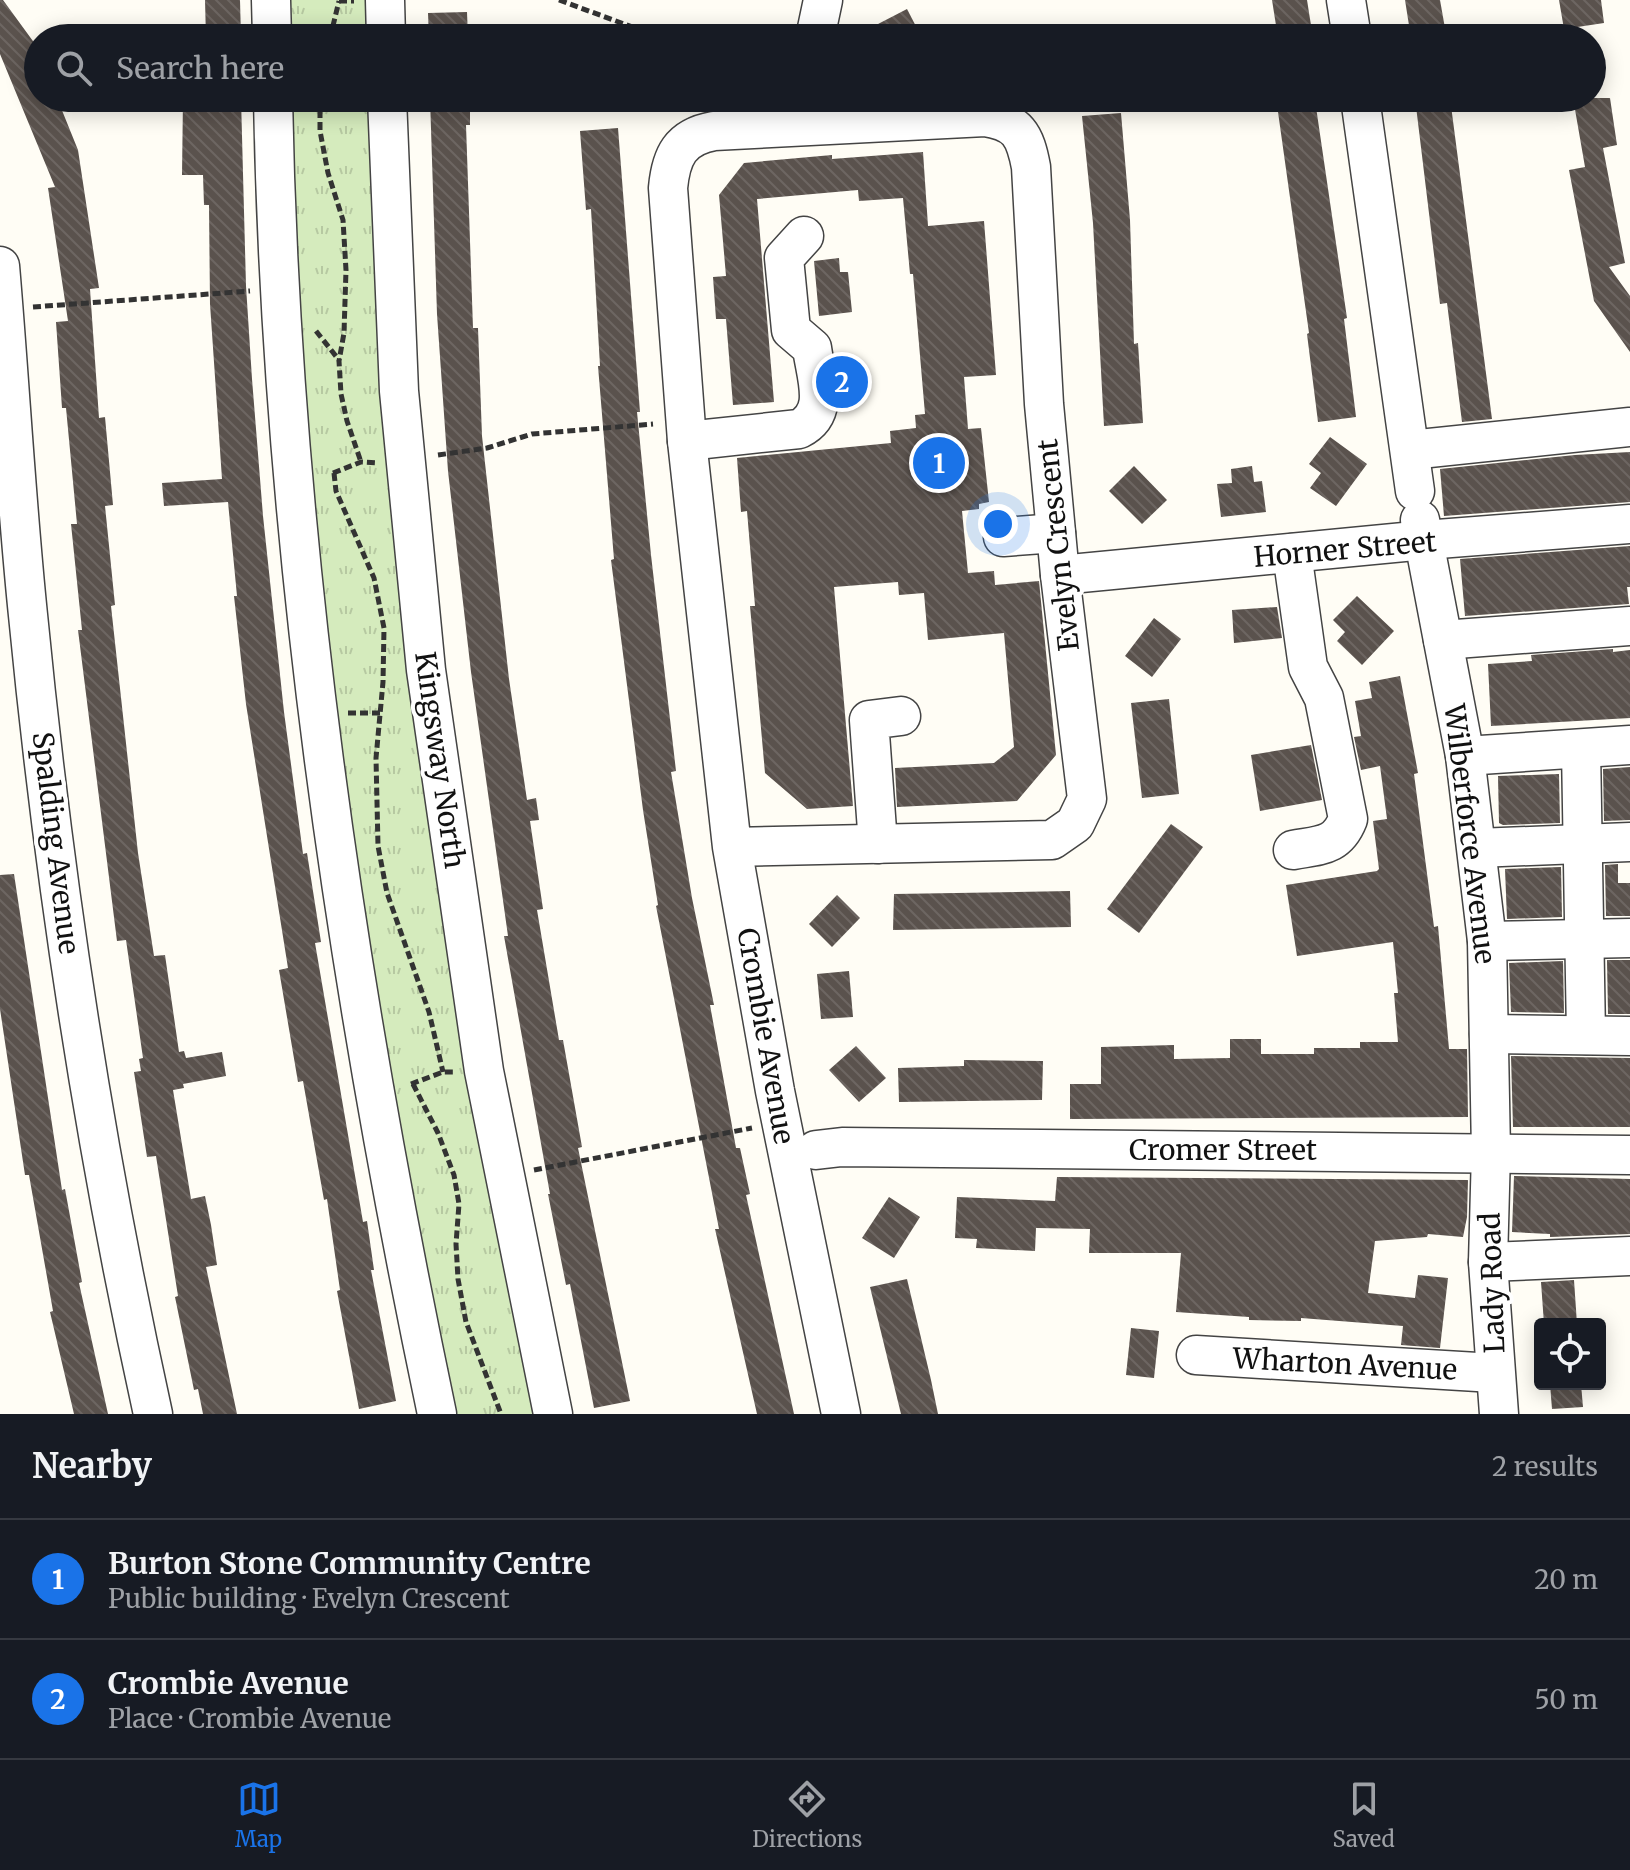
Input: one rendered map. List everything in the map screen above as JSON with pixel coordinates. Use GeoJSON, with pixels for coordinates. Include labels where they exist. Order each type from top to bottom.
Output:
{"type":"FeatureCollection","features":[{"type":"Feature","properties":{"kind":"street"},"geometry":{"type":"LineString","coordinates":[[271,0],[272,24]]}},
{"type":"Feature","properties":{"kind":"street"},"geometry":{"type":"LineString","coordinates":[[385,0],[386,24]]}},
{"type":"Feature","properties":{"kind":"street"},"geometry":{"type":"LineString","coordinates":[[818,24],[823,0]]}},
{"type":"Feature","properties":{"kind":"street"},"geometry":{"type":"LineString","coordinates":[[1346,0],[1350,24]]}},
{"type":"Feature","properties":{"kind":"street"},"geometry":{"type":"LineString","coordinates":[[273,112],[279,289],[293,473],[330,805],[397,1219],[437,1414]]}},
{"type":"Feature","properties":{"kind":"street","name":"Kingsway North"},"geometry":{"type":"LineString","coordinates":[[388,112],[396,344],[426,670],[484,1071],[553,1414]]}},
{"type":"Feature","properties":{"kind":"street","name":"Crombie Avenue"},"geometry":{"type":"LineString","coordinates":[[808,112],[699,134],[681,146],[670,164],[668,188],[687,431],[732,847],[781,1122],[841,1414]]}},
{"type":"Feature","properties":{"kind":"street","name":"Evelyn Crescent"},"geometry":{"type":"LineString","coordinates":[[732,847],[1052,840],[1075,824],[1087,799],[1060,575],[1044,404],[1031,167],[1027,147],[1018,132],[1005,120],[808,112]]}},
{"type":"Feature","properties":{"kind":"street","name":"Wilberforce Avenue"},"geometry":{"type":"LineString","coordinates":[[1362,112],[1420,517],[1465,756],[1477,848],[1487,941],[1491,1152]]}},
{"type":"Feature","properties":{"kind":"street"},"geometry":{"type":"LineString","coordinates":[[687,431],[799,429],[812,422],[820,408],[812,348],[791,330],[784,258],[804,236]]}},
{"type":"Feature","properties":{"kind":"street","name":"Spalding Avenue"},"geometry":{"type":"LineString","coordinates":[[0,266],[14,616],[47,791],[74,986],[128,1299],[153,1414]]}},
{"type":"Feature","properties":{"kind":"street"},"geometry":{"type":"LineString","coordinates":[[1410,450],[1630,427]]}},
{"type":"Feature","properties":{"kind":"street","name":"Horner Street"},"geometry":{"type":"LineString","coordinates":[[1060,575],[1292,553],[1420,517],[1630,524]]}},
{"type":"Feature","properties":{"kind":"street"},"geometry":{"type":"LineString","coordinates":[[1003,537],[1056,533]]}},
{"type":"Feature","properties":{"kind":"street"},"geometry":{"type":"LineString","coordinates":[[1292,553],[1308,667],[1324,698],[1348,819],[1343,834],[1331,843],[1293,850]]}},
{"type":"Feature","properties":{"kind":"street"},"geometry":{"type":"LineString","coordinates":[[1443,640],[1630,626]]}},
{"type":"Feature","properties":{"kind":"street"},"geometry":{"type":"LineString","coordinates":[[878,844],[869,720],[901,716]]}},
{"type":"Feature","properties":{"kind":"street"},"geometry":{"type":"LineString","coordinates":[[1465,756],[1630,745]]}},
{"type":"Feature","properties":{"kind":"street"},"geometry":{"type":"LineString","coordinates":[[1581,749],[1586,1035]]}},
{"type":"Feature","properties":{"kind":"street"},"geometry":{"type":"LineString","coordinates":[[1477,848],[1630,842]]}},
{"type":"Feature","properties":{"kind":"street"},"geometry":{"type":"LineString","coordinates":[[1487,941],[1630,938]]}},
{"type":"Feature","properties":{"kind":"street"},"geometry":{"type":"LineString","coordinates":[[1489,1034],[1630,1036]]}},
{"type":"Feature","properties":{"kind":"street","name":"Cromer Street"},"geometry":{"type":"LineString","coordinates":[[816,1150],[858,1147],[1630,1155]]}},
{"type":"Feature","properties":{"kind":"street","name":"Lady Road"},"geometry":{"type":"LineString","coordinates":[[1491,1152],[1488,1262],[1499,1414]]}},
{"type":"Feature","properties":{"kind":"street"},"geometry":{"type":"LineString","coordinates":[[1488,1262],[1630,1256]]}},
{"type":"Feature","properties":{"kind":"street","name":"Wharton Avenue"},"geometry":{"type":"LineString","coordinates":[[1196,1355],[1494,1373]]}},
{"type":"Feature","properties":{"kind":"path"},"geometry":{"type":"LineString","coordinates":[[333,24],[339,0]]}},
{"type":"Feature","properties":{"kind":"path"},"geometry":{"type":"LineString","coordinates":[[559,0],[624,24]]}},
{"type":"Feature","properties":{"kind":"path"},"geometry":{"type":"LineString","coordinates":[[320,112],[320,131],[328,173],[343,220],[346,270],[344,333],[339,361],[341,394],[361,462]]}},
{"type":"Feature","properties":{"kind":"path"},"geometry":{"type":"LineString","coordinates":[[4,309],[279,289]]}},
{"type":"Feature","properties":{"kind":"path"},"geometry":{"type":"LineString","coordinates":[[293,473],[334,473],[361,462],[405,460],[487,448],[532,434],[687,431]]}},
{"type":"Feature","properties":{"kind":"path"},"geometry":{"type":"LineString","coordinates":[[334,473],[336,491],[374,578],[384,628],[376,758],[378,846],[387,893],[429,1012],[443,1072]]}},
{"type":"Feature","properties":{"kind":"path"},"geometry":{"type":"LineString","coordinates":[[374,1088],[413,1084],[443,1072],[484,1071]]}},
{"type":"Feature","properties":{"kind":"path"},"geometry":{"type":"LineString","coordinates":[[413,1084],[438,1133],[454,1175],[459,1204],[456,1244],[458,1279],[466,1322],[501,1414]]}},
{"type":"Feature","properties":{"kind":"path"},"geometry":{"type":"LineString","coordinates":[[505,1176],[781,1122]]}},
{"type":"Feature","properties":{"kind":"green space"},"geometry":{"type":"Polygon","coordinates":[[[284,0],[374,0],[375,24],[285,24],[284,0]]]}},
{"type":"Feature","properties":{"kind":"green space"},"geometry":{"type":"Polygon","coordinates":[[[285,112],[377,112],[385,391],[541,1414],[449,1414],[337,787],[288,261],[285,112]]]}},
{"type":"Feature","properties":{"kind":"building"},"geometry":{"type":"Polygon","coordinates":[[[0,0],[3,0],[24,29],[24,112],[63,112],[78,150],[99,288],[90,289],[99,418],[105,417],[113,505],[105,506],[115,605],[111,606],[138,853],[154,956],[165,955],[179,1052],[184,1051],[186,1058],[222,1052],[226,1076],[183,1084],[184,1088],[173,1090],[191,1199],[205,1196],[211,1225],[217,1265],[206,1267],[237,1414],[203,1414],[198,1389],[194,1390],[175,1297],[178,1296],[156,1156],[147,1157],[134,1072],[141,1071],[139,1059],[143,1058],[126,940],[117,941],[78,630],[82,630],[71,524],[77,524],[66,408],[62,408],[56,322],[68,321],[48,188],[55,187],[0,54],[0,0]]]}},
{"type":"Feature","properties":{"kind":"building"},"geometry":{"type":"Polygon","coordinates":[[[205,0],[240,0],[241,24],[206,24],[205,0]]]}},
{"type":"Feature","properties":{"kind":"building"},"geometry":{"type":"Polygon","coordinates":[[[1272,0],[1307,0],[1311,24],[1276,24],[1272,0]]]}},
{"type":"Feature","properties":{"kind":"building"},"geometry":{"type":"Polygon","coordinates":[[[1405,0],[1440,0],[1444,24],[1409,24],[1405,0]]]}},
{"type":"Feature","properties":{"kind":"building"},"geometry":{"type":"Polygon","coordinates":[[[1559,0],[1601,0],[1604,23],[1563,24],[1559,0]]]}},
{"type":"Feature","properties":{"kind":"building"},"geometry":{"type":"Polygon","coordinates":[[[907,9],[915,24],[878,24],[907,9]]]}},
{"type":"Feature","properties":{"kind":"building"},"geometry":{"type":"Polygon","coordinates":[[[467,12],[467,24],[428,24],[428,13],[467,12]]]}},
{"type":"Feature","properties":{"kind":"building"},"geometry":{"type":"Polygon","coordinates":[[[1606,98],[1610,98],[1617,145],[1603,148],[1625,263],[1609,267],[1630,296],[1630,352],[1594,301],[1569,170],[1585,167],[1575,112],[1606,112],[1606,98]]]}},
{"type":"Feature","properties":{"kind":"building"},"geometry":{"type":"Polygon","coordinates":[[[183,112],[241,112],[252,379],[284,712],[303,854],[307,853],[321,942],[315,943],[363,1222],[367,1221],[374,1270],[371,1270],[396,1401],[359,1409],[337,1291],[340,1290],[327,1199],[324,1200],[303,1081],[298,1082],[279,970],[288,968],[246,704],[228,502],[164,506],[162,483],[222,479],[210,304],[209,205],[204,205],[203,175],[182,175],[183,112]]]}},
{"type":"Feature","properties":{"kind":"building"},"geometry":{"type":"Polygon","coordinates":[[[430,112],[470,112],[470,125],[466,125],[473,328],[478,328],[482,436],[509,679],[527,800],[536,798],[539,820],[530,821],[543,909],[537,910],[559,1040],[563,1040],[582,1147],[578,1148],[630,1401],[594,1408],[570,1284],[566,1285],[548,1194],[504,936],[508,936],[471,672],[448,471],[437,314],[430,112]]]}},
{"type":"Feature","properties":{"kind":"building"},"geometry":{"type":"Polygon","coordinates":[[[1278,112],[1317,112],[1347,318],[1344,319],[1356,417],[1318,422],[1309,333],[1278,112]]]}},
{"type":"Feature","properties":{"kind":"building"},"geometry":{"type":"Polygon","coordinates":[[[1417,112],[1452,112],[1492,419],[1462,422],[1447,303],[1440,304],[1417,112]]]}},
{"type":"Feature","properties":{"kind":"building"},"geometry":{"type":"Polygon","coordinates":[[[1121,113],[1130,220],[1134,344],[1138,343],[1143,423],[1104,426],[1093,223],[1082,116],[1121,113]]]}},
{"type":"Feature","properties":{"kind":"building"},"geometry":{"type":"Polygon","coordinates":[[[618,128],[640,412],[637,412],[676,771],[671,772],[714,1005],[710,1005],[736,1148],[740,1148],[750,1194],[746,1195],[794,1414],[757,1414],[715,1229],[719,1229],[656,906],[611,560],[614,559],[598,366],[591,209],[586,210],[580,131],[618,128]]]}},
{"type":"Feature","properties":{"kind":"building"},"geometry":{"type":"Polygon","coordinates":[[[923,152],[928,226],[984,221],[996,375],[964,377],[968,429],[981,428],[989,502],[979,504],[979,509],[962,511],[968,573],[994,571],[995,585],[1039,581],[1056,755],[1017,801],[897,807],[895,768],[994,763],[1014,747],[1004,633],[928,640],[924,593],[899,595],[898,582],[834,587],[853,806],[807,809],[765,773],[750,606],[755,606],[747,511],[741,512],[737,458],[891,443],[890,431],[916,428],[915,415],[925,414],[903,198],[859,201],[858,190],[757,199],[774,402],[733,405],[726,319],[716,319],[713,277],[726,276],[719,195],[744,163],[832,155],[832,159],[923,152]]]}},
{"type":"Feature","properties":{"kind":"building"},"geometry":{"type":"Polygon","coordinates":[[[839,258],[840,272],[848,272],[852,312],[819,316],[814,261],[839,258]]]}},
{"type":"Feature","properties":{"kind":"building"},"geometry":{"type":"Polygon","coordinates":[[[1330,437],[1367,464],[1336,506],[1310,488],[1321,473],[1309,464],[1330,437]]]}},
{"type":"Feature","properties":{"kind":"building"},"geometry":{"type":"Polygon","coordinates":[[[1630,452],[1630,502],[1444,516],[1440,469],[1630,452]]]}},
{"type":"Feature","properties":{"kind":"building"},"geometry":{"type":"Polygon","coordinates":[[[1134,466],[1167,500],[1142,524],[1109,491],[1134,466]]]}},
{"type":"Feature","properties":{"kind":"building"},"geometry":{"type":"Polygon","coordinates":[[[1252,466],[1254,482],[1262,481],[1266,512],[1221,517],[1217,484],[1232,483],[1231,469],[1252,466]]]}},
{"type":"Feature","properties":{"kind":"building"},"geometry":{"type":"Polygon","coordinates":[[[1630,546],[1629,604],[1465,616],[1460,559],[1630,546]]]}},
{"type":"Feature","properties":{"kind":"building"},"geometry":{"type":"Polygon","coordinates":[[[1357,596],[1394,631],[1362,665],[1337,641],[1345,632],[1333,620],[1357,596]]]}},
{"type":"Feature","properties":{"kind":"building"},"geometry":{"type":"Polygon","coordinates":[[[1277,607],[1282,638],[1234,643],[1232,610],[1277,607]]]}},
{"type":"Feature","properties":{"kind":"building"},"geometry":{"type":"Polygon","coordinates":[[[1154,618],[1181,639],[1152,677],[1125,656],[1154,618]]]}},
{"type":"Feature","properties":{"kind":"building"},"geometry":{"type":"Polygon","coordinates":[[[1613,649],[1613,652],[1630,650],[1630,718],[1491,726],[1488,664],[1532,661],[1531,655],[1613,649]]]}},
{"type":"Feature","properties":{"kind":"building"},"geometry":{"type":"Polygon","coordinates":[[[1400,676],[1418,773],[1414,774],[1434,927],[1438,926],[1449,1049],[1467,1049],[1468,1117],[1070,1119],[1070,1084],[1101,1084],[1101,1047],[1174,1045],[1174,1059],[1230,1058],[1230,1039],[1261,1039],[1261,1054],[1314,1054],[1314,1048],[1360,1048],[1360,1042],[1398,1042],[1394,993],[1398,993],[1393,942],[1297,956],[1286,885],[1379,869],[1373,821],[1387,819],[1380,766],[1361,770],[1354,737],[1361,736],[1355,701],[1372,698],[1369,682],[1400,676]]]}},
{"type":"Feature","properties":{"kind":"building"},"geometry":{"type":"Polygon","coordinates":[[[1169,699],[1179,794],[1142,798],[1131,703],[1169,699]]]}},
{"type":"Feature","properties":{"kind":"building"},"geometry":{"type":"Polygon","coordinates":[[[1311,745],[1322,800],[1260,811],[1251,755],[1311,745]]]}},
{"type":"Feature","properties":{"kind":"building"},"geometry":{"type":"Polygon","coordinates":[[[1630,767],[1630,820],[1604,821],[1603,769],[1630,767]]]}},
{"type":"Feature","properties":{"kind":"building"},"geometry":{"type":"Polygon","coordinates":[[[1559,774],[1560,823],[1499,823],[1498,776],[1559,774]]]}},
{"type":"Feature","properties":{"kind":"building"},"geometry":{"type":"Polygon","coordinates":[[[1171,824],[1203,847],[1139,933],[1107,909],[1171,824]]]}},
{"type":"Feature","properties":{"kind":"building"},"geometry":{"type":"Polygon","coordinates":[[[1618,864],[1618,883],[1630,883],[1630,916],[1606,916],[1605,865],[1618,864]]]}},
{"type":"Feature","properties":{"kind":"building"},"geometry":{"type":"Polygon","coordinates":[[[1561,867],[1562,917],[1507,919],[1505,869],[1561,867]]]}},
{"type":"Feature","properties":{"kind":"building"},"geometry":{"type":"Polygon","coordinates":[[[14,874],[62,1190],[65,1189],[82,1282],[79,1283],[108,1414],[74,1414],[50,1312],[53,1311],[29,1175],[25,1175],[0,1009],[0,875],[14,874]]]}},
{"type":"Feature","properties":{"kind":"building"},"geometry":{"type":"Polygon","coordinates":[[[1070,891],[1071,927],[893,930],[894,894],[1070,891]]]}},
{"type":"Feature","properties":{"kind":"building"},"geometry":{"type":"Polygon","coordinates":[[[837,895],[860,918],[832,947],[809,924],[837,895]]]}},
{"type":"Feature","properties":{"kind":"building"},"geometry":{"type":"Polygon","coordinates":[[[1607,960],[1630,960],[1630,1014],[1608,1014],[1607,960]]]}},
{"type":"Feature","properties":{"kind":"building"},"geometry":{"type":"Polygon","coordinates":[[[1563,961],[1564,1013],[1511,1012],[1509,963],[1563,961]]]}},
{"type":"Feature","properties":{"kind":"building"},"geometry":{"type":"Polygon","coordinates":[[[849,971],[853,1017],[821,1019],[817,974],[849,971]]]}},
{"type":"Feature","properties":{"kind":"building"},"geometry":{"type":"Polygon","coordinates":[[[856,1046],[886,1078],[859,1102],[829,1070],[856,1046]]]}},
{"type":"Feature","properties":{"kind":"building"},"geometry":{"type":"Polygon","coordinates":[[[1511,1056],[1630,1058],[1630,1127],[1513,1127],[1511,1056]]]}},
{"type":"Feature","properties":{"kind":"building"},"geometry":{"type":"Polygon","coordinates":[[[964,1060],[1043,1061],[1042,1100],[899,1102],[898,1068],[964,1066],[964,1060]]]}},
{"type":"Feature","properties":{"kind":"building"},"geometry":{"type":"Polygon","coordinates":[[[1514,1176],[1630,1179],[1630,1234],[1550,1237],[1550,1234],[1512,1232],[1514,1176]]]}},
{"type":"Feature","properties":{"kind":"building"},"geometry":{"type":"Polygon","coordinates":[[[1057,1177],[1468,1180],[1463,1237],[1428,1234],[1427,1237],[1375,1241],[1368,1293],[1415,1298],[1418,1275],[1448,1278],[1440,1348],[1401,1345],[1403,1326],[1301,1318],[1301,1321],[1249,1320],[1249,1317],[1176,1312],[1181,1253],[1089,1253],[1090,1229],[1036,1228],[1035,1251],[976,1248],[977,1239],[955,1238],[957,1197],[1055,1201],[1057,1177]]]}},
{"type":"Feature","properties":{"kind":"building"},"geometry":{"type":"Polygon","coordinates":[[[889,1197],[920,1217],[894,1258],[862,1238],[889,1197]]]}},
{"type":"Feature","properties":{"kind":"building"},"geometry":{"type":"Polygon","coordinates":[[[907,1279],[938,1414],[901,1414],[870,1287],[907,1279]]]}},
{"type":"Feature","properties":{"kind":"building"},"geometry":{"type":"Polygon","coordinates":[[[1574,1280],[1577,1318],[1544,1318],[1541,1282],[1574,1280]]]}},
{"type":"Feature","properties":{"kind":"building"},"geometry":{"type":"Polygon","coordinates":[[[1131,1328],[1159,1331],[1154,1378],[1126,1375],[1131,1328]]]}},
{"type":"Feature","properties":{"kind":"building"},"geometry":{"type":"Polygon","coordinates":[[[1550,1390],[1582,1390],[1583,1407],[1552,1409],[1550,1390]]]}},
{"type":"Feature","properties":{"kind":"place","name":"Crombie Avenue"},"geometry":{"type":"Point","coordinates":[842,382]}},
{"type":"Feature","properties":{"kind":"place","name":"Burton Stone Community Centre"},"geometry":{"type":"Point","coordinates":[939,463]}}]}
